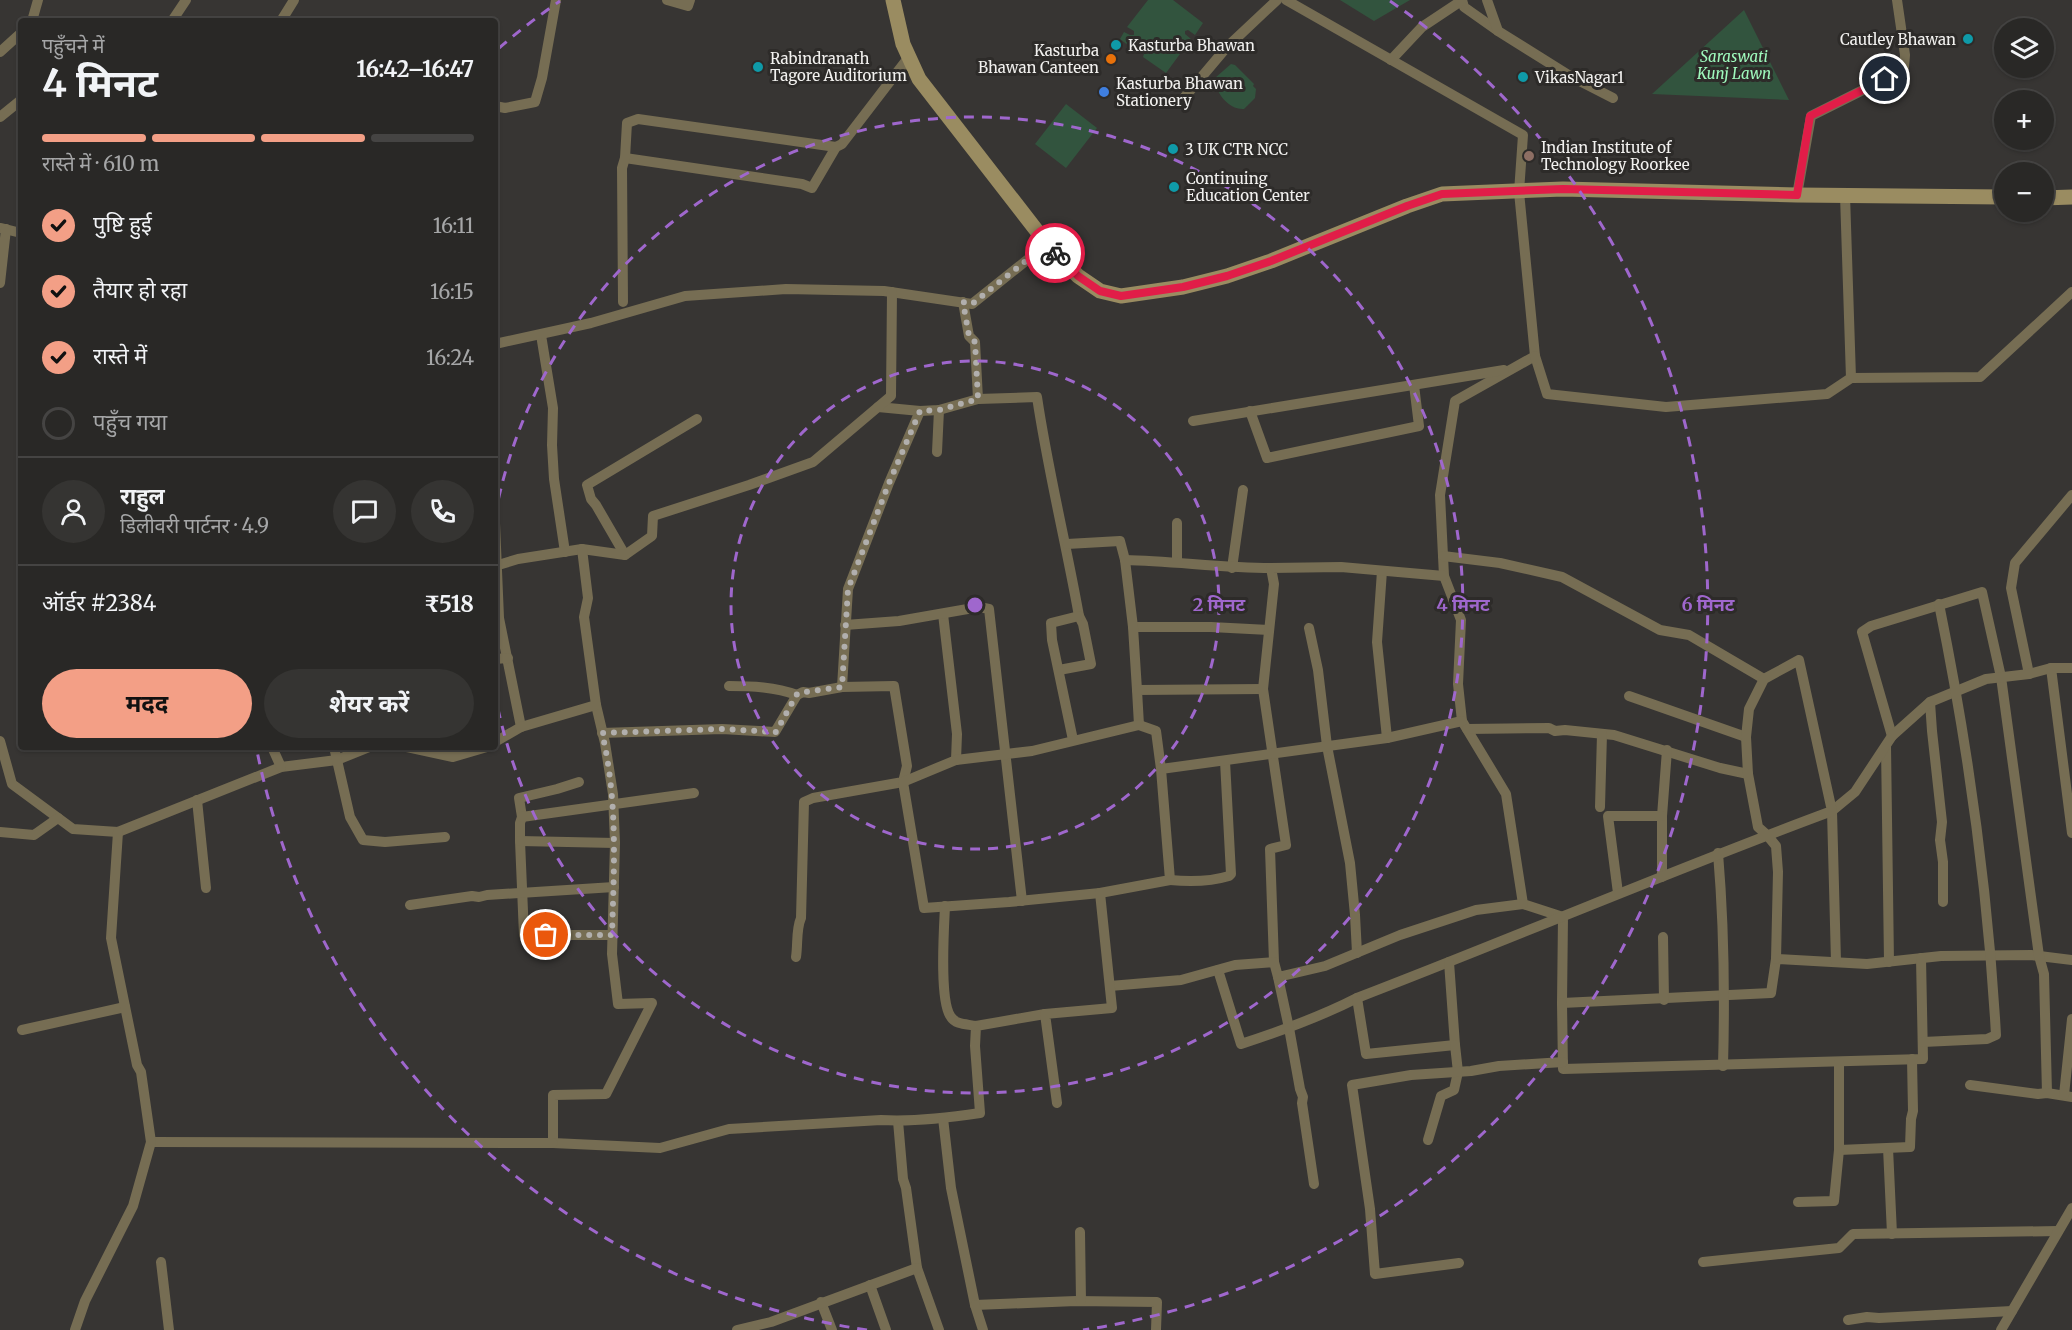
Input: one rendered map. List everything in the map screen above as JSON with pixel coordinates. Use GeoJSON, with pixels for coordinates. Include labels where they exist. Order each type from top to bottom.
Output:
{"type":"FeatureCollection","features":[{"type":"Feature","properties":{"kind":"street"},"geometry":{"type":"LineString","coordinates":[[33,18],[38,0]]}},
{"type":"Feature","properties":{"kind":"street"},"geometry":{"type":"LineString","coordinates":[[174,18],[186,0]]}},
{"type":"Feature","properties":{"kind":"street"},"geometry":{"type":"LineString","coordinates":[[283,18],[294,0]]}},
{"type":"Feature","properties":{"kind":"street"},"geometry":{"type":"LineString","coordinates":[[498,107],[505,108],[535,102],[542,78],[556,0]]}},
{"type":"Feature","properties":{"kind":"street"},"geometry":{"type":"LineString","coordinates":[[667,0],[688,6],[690,0]]}},
{"type":"Feature","properties":{"kind":"street"},"geometry":{"type":"LineString","coordinates":[[893,0],[908,58],[919,79],[1047,244],[1078,276],[1100,291],[1121,296],[1183,287],[1227,276],[1442,194],[1563,189],[1994,197]]}},
{"type":"Feature","properties":{"kind":"street"},"geometry":{"type":"LineString","coordinates":[[1183,99],[1226,48],[1277,0]]}},
{"type":"Feature","properties":{"kind":"street"},"geometry":{"type":"LineString","coordinates":[[1286,0],[1523,135],[1519,192],[1535,356],[1547,394],[1666,407],[1827,394],[1851,378],[1980,377],[2072,292]]}},
{"type":"Feature","properties":{"kind":"street"},"geometry":{"type":"LineString","coordinates":[[1391,60],[1422,27],[1462,0],[1464,8],[1498,31],[1570,76],[1613,98]]}},
{"type":"Feature","properties":{"kind":"street"},"geometry":{"type":"LineString","coordinates":[[1487,0],[1498,31]]}},
{"type":"Feature","properties":{"kind":"street"},"geometry":{"type":"LineString","coordinates":[[1797,195],[1810,116],[1885,79],[1904,67],[1905,55],[1897,0]]}},
{"type":"Feature","properties":{"kind":"street"},"geometry":{"type":"LineString","coordinates":[[0,52],[18,36]]}},
{"type":"Feature","properties":{"kind":"street"},"geometry":{"type":"LineString","coordinates":[[625,158],[802,184],[812,188],[836,147],[842,144],[908,58]]}},
{"type":"Feature","properties":{"kind":"street"},"geometry":{"type":"LineString","coordinates":[[0,117],[18,102]]}},
{"type":"Feature","properties":{"kind":"street"},"geometry":{"type":"LineString","coordinates":[[623,302],[622,168],[625,158],[627,123],[639,119],[836,147]]}},
{"type":"Feature","properties":{"kind":"street"},"geometry":{"type":"LineString","coordinates":[[1845,195],[1851,378]]}},
{"type":"Feature","properties":{"kind":"street"},"geometry":{"type":"LineString","coordinates":[[2054,198],[2072,197]]}},
{"type":"Feature","properties":{"kind":"street"},"geometry":{"type":"LineString","coordinates":[[0,282],[3,229],[18,232]]}},
{"type":"Feature","properties":{"kind":"street"},"geometry":{"type":"LineString","coordinates":[[498,343],[591,323],[685,296],[786,289],[892,292],[972,304],[1047,244]]}},
{"type":"Feature","properties":{"kind":"street"},"geometry":{"type":"LineString","coordinates":[[498,565],[582,549],[624,555],[652,536],[653,516],[813,462],[891,396],[892,292]]}},
{"type":"Feature","properties":{"kind":"street"},"geometry":{"type":"LineString","coordinates":[[963,302],[969,336],[975,342],[978,399]]}},
{"type":"Feature","properties":{"kind":"street"},"geometry":{"type":"LineString","coordinates":[[541,335],[554,408],[552,445],[554,479],[565,552]]}},
{"type":"Feature","properties":{"kind":"street"},"geometry":{"type":"LineString","coordinates":[[1523,904],[1506,794],[1465,725],[1458,684],[1461,620],[1444,576],[1440,495],[1455,401],[1535,356]]}},
{"type":"Feature","properties":{"kind":"street"},"geometry":{"type":"LineString","coordinates":[[1193,421],[1514,369]]}},
{"type":"Feature","properties":{"kind":"street"},"geometry":{"type":"LineString","coordinates":[[1250,411],[1267,458],[1419,426],[1414,385]]}},
{"type":"Feature","properties":{"kind":"street"},"geometry":{"type":"LineString","coordinates":[[878,407],[920,411],[939,410],[978,399],[1037,397],[1046,455],[1091,664],[1059,670]]}},
{"type":"Feature","properties":{"kind":"street"},"geometry":{"type":"LineString","coordinates":[[937,452],[939,410]]}},
{"type":"Feature","properties":{"kind":"street"},"geometry":{"type":"LineString","coordinates":[[842,687],[848,589],[920,411]]}},
{"type":"Feature","properties":{"kind":"street"},"geometry":{"type":"LineString","coordinates":[[624,555],[591,499],[587,484],[697,418]]}},
{"type":"Feature","properties":{"kind":"street"},"geometry":{"type":"LineString","coordinates":[[1232,568],[1243,490]]}},
{"type":"Feature","properties":{"kind":"street"},"geometry":{"type":"LineString","coordinates":[[2029,674],[2011,588],[2015,563],[2072,495]]}},
{"type":"Feature","properties":{"kind":"street"},"geometry":{"type":"LineString","coordinates":[[1177,523],[1177,561]]}},
{"type":"Feature","properties":{"kind":"street"},"geometry":{"type":"LineString","coordinates":[[1067,544],[1120,541],[1125,560],[1133,627],[1139,725]]}},
{"type":"Feature","properties":{"kind":"street"},"geometry":{"type":"LineString","coordinates":[[553,1143],[553,1095],[606,1094],[652,1003],[618,1004],[612,954],[614,805],[596,705],[584,617],[588,598],[582,549]]}},
{"type":"Feature","properties":{"kind":"street"},"geometry":{"type":"LineString","coordinates":[[1443,556],[1500,563],[1562,577],[1660,630],[1689,635],[1764,679]]}},
{"type":"Feature","properties":{"kind":"street"},"geometry":{"type":"LineString","coordinates":[[1125,560],[1177,561],[1232,568],[1341,567],[1444,576]]}},
{"type":"Feature","properties":{"kind":"street"},"geometry":{"type":"LineString","coordinates":[[1271,568],[1274,584],[1263,690],[1286,845],[1270,849],[1274,962],[1303,1097],[1314,1184]]}},
{"type":"Feature","properties":{"kind":"street"},"geometry":{"type":"LineString","coordinates":[[1382,571],[1377,642],[1387,738]]}},
{"type":"Feature","properties":{"kind":"street"},"geometry":{"type":"LineString","coordinates":[[1888,962],[1889,741],[1862,632],[1870,626],[1982,592],[2001,676],[2039,956],[2044,974],[2047,1093]]}},
{"type":"Feature","properties":{"kind":"street"},"geometry":{"type":"LineString","coordinates":[[498,600],[499,618],[521,726]]}},
{"type":"Feature","properties":{"kind":"street"},"geometry":{"type":"LineString","coordinates":[[1923,1042],[1987,1039],[1996,1035],[1991,955],[1957,691],[1939,604]]}},
{"type":"Feature","properties":{"kind":"street"},"geometry":{"type":"LineString","coordinates":[[845,624],[899,621],[979,607],[989,609],[1022,901]]}},
{"type":"Feature","properties":{"kind":"street"},"geometry":{"type":"LineString","coordinates":[[943,614],[957,734],[956,760]]}},
{"type":"Feature","properties":{"kind":"street"},"geometry":{"type":"LineString","coordinates":[[1073,740],[1052,640],[1051,623],[1079,616]]}},
{"type":"Feature","properties":{"kind":"street"},"geometry":{"type":"LineString","coordinates":[[1133,627],[1269,630]]}},
{"type":"Feature","properties":{"kind":"street"},"geometry":{"type":"LineString","coordinates":[[1309,628],[1318,670],[1327,747],[1350,863],[1357,953]]}},
{"type":"Feature","properties":{"kind":"street"},"geometry":{"type":"LineString","coordinates":[[498,659],[508,658]]}},
{"type":"Feature","properties":{"kind":"street"},"geometry":{"type":"LineString","coordinates":[[1562,1003],[1664,1000],[1771,993],[1776,959],[1778,872],[1776,846],[1758,826],[1748,774],[1746,737],[1749,709],[1764,679],[1799,660],[1832,811],[1836,962]]}},
{"type":"Feature","properties":{"kind":"street"},"geometry":{"type":"LineString","coordinates":[[2051,668],[2072,832]]}},
{"type":"Feature","properties":{"kind":"street"},"geometry":{"type":"LineString","coordinates":[[1218,970],[1241,1044],[1289,1028],[1332,1011],[1357,998],[1718,853],[1832,811],[1855,792],[1889,741],[1930,702],[1986,679],[2029,674],[2051,668],[2072,668]]}},
{"type":"Feature","properties":{"kind":"street"},"geometry":{"type":"LineString","coordinates":[[729,686],[767,688],[797,694],[842,687],[894,686],[907,766],[903,782],[924,908],[1100,893],[1170,880],[1195,882],[1229,876],[1231,874],[1225,761]]}},
{"type":"Feature","properties":{"kind":"street"},"geometry":{"type":"LineString","coordinates":[[1137,690],[1263,690]]}},
{"type":"Feature","properties":{"kind":"street"},"geometry":{"type":"LineString","coordinates":[[602,733],[722,729],[776,732],[797,694]]}},
{"type":"Feature","properties":{"kind":"street"},"geometry":{"type":"LineString","coordinates":[[1629,696],[1746,737]]}},
{"type":"Feature","properties":{"kind":"street"},"geometry":{"type":"LineString","coordinates":[[1930,702],[1942,822],[1940,840],[1943,862],[1943,902]]}},
{"type":"Feature","properties":{"kind":"street"},"geometry":{"type":"LineString","coordinates":[[498,740],[521,726],[596,705]]}},
{"type":"Feature","properties":{"kind":"street"},"geometry":{"type":"LineString","coordinates":[[796,957],[799,933],[797,926],[801,918],[804,802],[813,798],[903,782],[956,760],[1032,751],[1139,725],[1156,731],[1170,880]]}},
{"type":"Feature","properties":{"kind":"street"},"geometry":{"type":"LineString","coordinates":[[1161,769],[1327,747],[1465,725],[1549,728],[1555,731],[1614,735],[1720,768],[1748,774]]}},
{"type":"Feature","properties":{"kind":"street"},"geometry":{"type":"LineString","coordinates":[[1600,807],[1602,734]]}},
{"type":"Feature","properties":{"kind":"street"},"geometry":{"type":"LineString","coordinates":[[0,741],[12,784],[73,829],[118,832],[281,766],[337,760],[362,750]]}},
{"type":"Feature","properties":{"kind":"street"},"geometry":{"type":"LineString","coordinates":[[273,750],[281,766]]}},
{"type":"Feature","properties":{"kind":"street"},"geometry":{"type":"LineString","coordinates":[[335,750],[351,817],[363,840],[385,842],[445,837]]}},
{"type":"Feature","properties":{"kind":"street"},"geometry":{"type":"LineString","coordinates":[[421,750],[453,757],[477,750]]}},
{"type":"Feature","properties":{"kind":"street"},"geometry":{"type":"LineString","coordinates":[[1662,877],[1662,816],[1667,750]]}},
{"type":"Feature","properties":{"kind":"street"},"geometry":{"type":"LineString","coordinates":[[579,782],[519,798],[522,817],[520,841],[524,935],[612,935]]}},
{"type":"Feature","properties":{"kind":"street"},"geometry":{"type":"LineString","coordinates":[[522,817],[694,793]]}},
{"type":"Feature","properties":{"kind":"street"},"geometry":{"type":"LineString","coordinates":[[197,800],[206,888]]}},
{"type":"Feature","properties":{"kind":"street"},"geometry":{"type":"LineString","coordinates":[[1618,893],[1608,816],[1662,816]]}},
{"type":"Feature","properties":{"kind":"street"},"geometry":{"type":"LineString","coordinates":[[0,832],[34,835],[58,818]]}},
{"type":"Feature","properties":{"kind":"street"},"geometry":{"type":"LineString","coordinates":[[75,1330],[85,1301],[133,1206],[151,1142],[141,1072],[137,1065],[111,938],[118,832]]}},
{"type":"Feature","properties":{"kind":"street"},"geometry":{"type":"LineString","coordinates":[[520,841],[615,843]]}},
{"type":"Feature","properties":{"kind":"street"},"geometry":{"type":"LineString","coordinates":[[1718,853],[1725,996],[1723,1066]]}},
{"type":"Feature","properties":{"kind":"street"},"geometry":{"type":"LineString","coordinates":[[410,905],[472,896],[614,887]]}},
{"type":"Feature","properties":{"kind":"street"},"geometry":{"type":"LineString","coordinates":[[945,906],[943,973],[949,1016],[956,1023],[976,1026],[1045,1014],[1112,1008],[1100,893]]}},
{"type":"Feature","properties":{"kind":"street"},"geometry":{"type":"LineString","coordinates":[[1278,977],[1325,966],[1400,935],[1476,910],[1523,904],[1563,917]]}},
{"type":"Feature","properties":{"kind":"street"},"geometry":{"type":"LineString","coordinates":[[1563,917],[1563,1069],[1923,1059],[1921,958]]}},
{"type":"Feature","properties":{"kind":"street"},"geometry":{"type":"LineString","coordinates":[[1664,937],[1664,1000]]}},
{"type":"Feature","properties":{"kind":"street"},"geometry":{"type":"LineString","coordinates":[[1776,959],[1867,964],[1921,958],[1991,955],[2039,956],[2072,960]]}},
{"type":"Feature","properties":{"kind":"street"},"geometry":{"type":"LineString","coordinates":[[1110,986],[1182,980],[1234,966],[1274,962]]}},
{"type":"Feature","properties":{"kind":"street"},"geometry":{"type":"LineString","coordinates":[[1428,1140],[1441,1096],[1454,1090],[1458,1072],[1449,962]]}},
{"type":"Feature","properties":{"kind":"street"},"geometry":{"type":"LineString","coordinates":[[1357,998],[1366,1054],[1455,1045]]}},
{"type":"Feature","properties":{"kind":"street"},"geometry":{"type":"LineString","coordinates":[[22,1030],[125,1008]]}},
{"type":"Feature","properties":{"kind":"street"},"geometry":{"type":"LineString","coordinates":[[1045,1014],[1057,1103]]}},
{"type":"Feature","properties":{"kind":"street"},"geometry":{"type":"LineString","coordinates":[[1970,1086],[2068,1096],[2072,1019]]}},
{"type":"Feature","properties":{"kind":"street"},"geometry":{"type":"LineString","coordinates":[[151,1142],[553,1143],[660,1148],[729,1129],[881,1120],[898,1121],[980,1113],[975,1046],[976,1026]]}},
{"type":"Feature","properties":{"kind":"street"},"geometry":{"type":"LineString","coordinates":[[1839,1150],[1911,1147],[1912,1059]]}},
{"type":"Feature","properties":{"kind":"street"},"geometry":{"type":"LineString","coordinates":[[1459,1263],[1375,1274],[1370,1209],[1352,1085],[1411,1075],[1563,1062]]}},
{"type":"Feature","properties":{"kind":"street"},"geometry":{"type":"LineString","coordinates":[[1798,1202],[1833,1201],[1839,1150],[1839,1062]]}},
{"type":"Feature","properties":{"kind":"street"},"geometry":{"type":"LineString","coordinates":[[943,1118],[951,1188],[975,1305],[983,1330]]}},
{"type":"Feature","properties":{"kind":"street"},"geometry":{"type":"LineString","coordinates":[[898,1121],[903,1179],[917,1268],[939,1330]]}},
{"type":"Feature","properties":{"kind":"street"},"geometry":{"type":"LineString","coordinates":[[1888,1148],[1892,1234]]}},
{"type":"Feature","properties":{"kind":"street"},"geometry":{"type":"LineString","coordinates":[[2001,1330],[2072,1208]]}},
{"type":"Feature","properties":{"kind":"street"},"geometry":{"type":"LineString","coordinates":[[1703,1262],[1839,1248],[1853,1234],[2058,1231]]}},
{"type":"Feature","properties":{"kind":"street"},"geometry":{"type":"LineString","coordinates":[[1080,1232],[1082,1301]]}},
{"type":"Feature","properties":{"kind":"street"},"geometry":{"type":"LineString","coordinates":[[161,1262],[169,1330]]}},
{"type":"Feature","properties":{"kind":"street"},"geometry":{"type":"LineString","coordinates":[[737,1330],[773,1326],[821,1302],[917,1268]]}},
{"type":"Feature","properties":{"kind":"street"},"geometry":{"type":"LineString","coordinates":[[870,1285],[886,1330]]}},
{"type":"Feature","properties":{"kind":"street"},"geometry":{"type":"LineString","coordinates":[[975,1305],[1082,1301],[1157,1302],[1156,1330]]}},
{"type":"Feature","properties":{"kind":"street"},"geometry":{"type":"LineString","coordinates":[[821,1302],[832,1330]]}},
{"type":"Feature","properties":{"kind":"street"},"geometry":{"type":"LineString","coordinates":[[1848,1320],[1867,1317],[2012,1311]]}},
{"type":"Feature","properties":{"kind":"green space"},"geometry":{"type":"Polygon","coordinates":[[[1148,0],[1173,0],[1203,23],[1195,35],[1188,30],[1185,31],[1191,39],[1166,73],[1143,57],[1144,54],[1136,48],[1134,50],[1120,39],[1124,32],[1134,35],[1134,31],[1127,27],[1148,0]]]}},
{"type":"Feature","properties":{"kind":"green space"},"geometry":{"type":"Polygon","coordinates":[[[1340,0],[1410,0],[1374,21],[1340,0]]]}},
{"type":"Feature","properties":{"kind":"green space","name":"Saraswati Kunj Lawn"},"geometry":{"type":"Polygon","coordinates":[[[1744,10],[1789,100],[1652,94],[1744,10]]]}},
{"type":"Feature","properties":{"kind":"green space"},"geometry":{"type":"Polygon","coordinates":[[[1231,64],[1235,65],[1254,84],[1256,89],[1255,98],[1244,109],[1228,104],[1217,89],[1215,78],[1231,64]]]}},
{"type":"Feature","properties":{"kind":"green space"},"geometry":{"type":"Polygon","coordinates":[[[1066,104],[1097,128],[1066,168],[1035,144],[1066,104]]]}},
{"type":"Feature","properties":{"kind":"way so far"},"geometry":{"type":"LineString","coordinates":[[546,935],[612,935],[615,843],[613,794],[602,733],[722,729],[776,732],[797,694],[842,687],[848,589],[920,411],[939,410],[978,399],[975,342],[969,336],[963,302],[972,304],[1047,244],[1055,253]]}},
{"type":"Feature","properties":{"kind":"place","name":"Cautley Bhawan"},"geometry":{"type":"Point","coordinates":[1968,39]}},
{"type":"Feature","properties":{"kind":"place","name":"Kasturba Bhawan"},"geometry":{"type":"Point","coordinates":[1116,45]}},
{"type":"Feature","properties":{"kind":"place","name":"Kasturba Bhawan Canteen"},"geometry":{"type":"Point","coordinates":[1111,59]}},
{"type":"Feature","properties":{"kind":"place","name":"Rabindranath Tagore Auditorium"},"geometry":{"type":"Point","coordinates":[758,67]}},
{"type":"Feature","properties":{"kind":"place","name":"VikasNagar1"},"geometry":{"type":"Point","coordinates":[1523,77]}},
{"type":"Feature","properties":{"kind":"place","name":"Kasturba Bhawan Stationery"},"geometry":{"type":"Point","coordinates":[1104,92]}},
{"type":"Feature","properties":{"kind":"place","name":"3 UK CTR NCC"},"geometry":{"type":"Point","coordinates":[1173,149]}},
{"type":"Feature","properties":{"kind":"place","name":"Indian Institute of Technology Roorkee"},"geometry":{"type":"Point","coordinates":[1529,156]}},
{"type":"Feature","properties":{"kind":"place","name":"Continuing Education Center"},"geometry":{"type":"Point","coordinates":[1174,187]}},
{"type":"Feature","properties":{"kind":"route"},"geometry":{"type":"LineString","coordinates":[[1055,253],[1078,276],[1100,291],[1121,296],[1183,287],[1227,276],[1442,194],[1563,189],[1797,195],[1810,116],[1885,79]]}}]}
